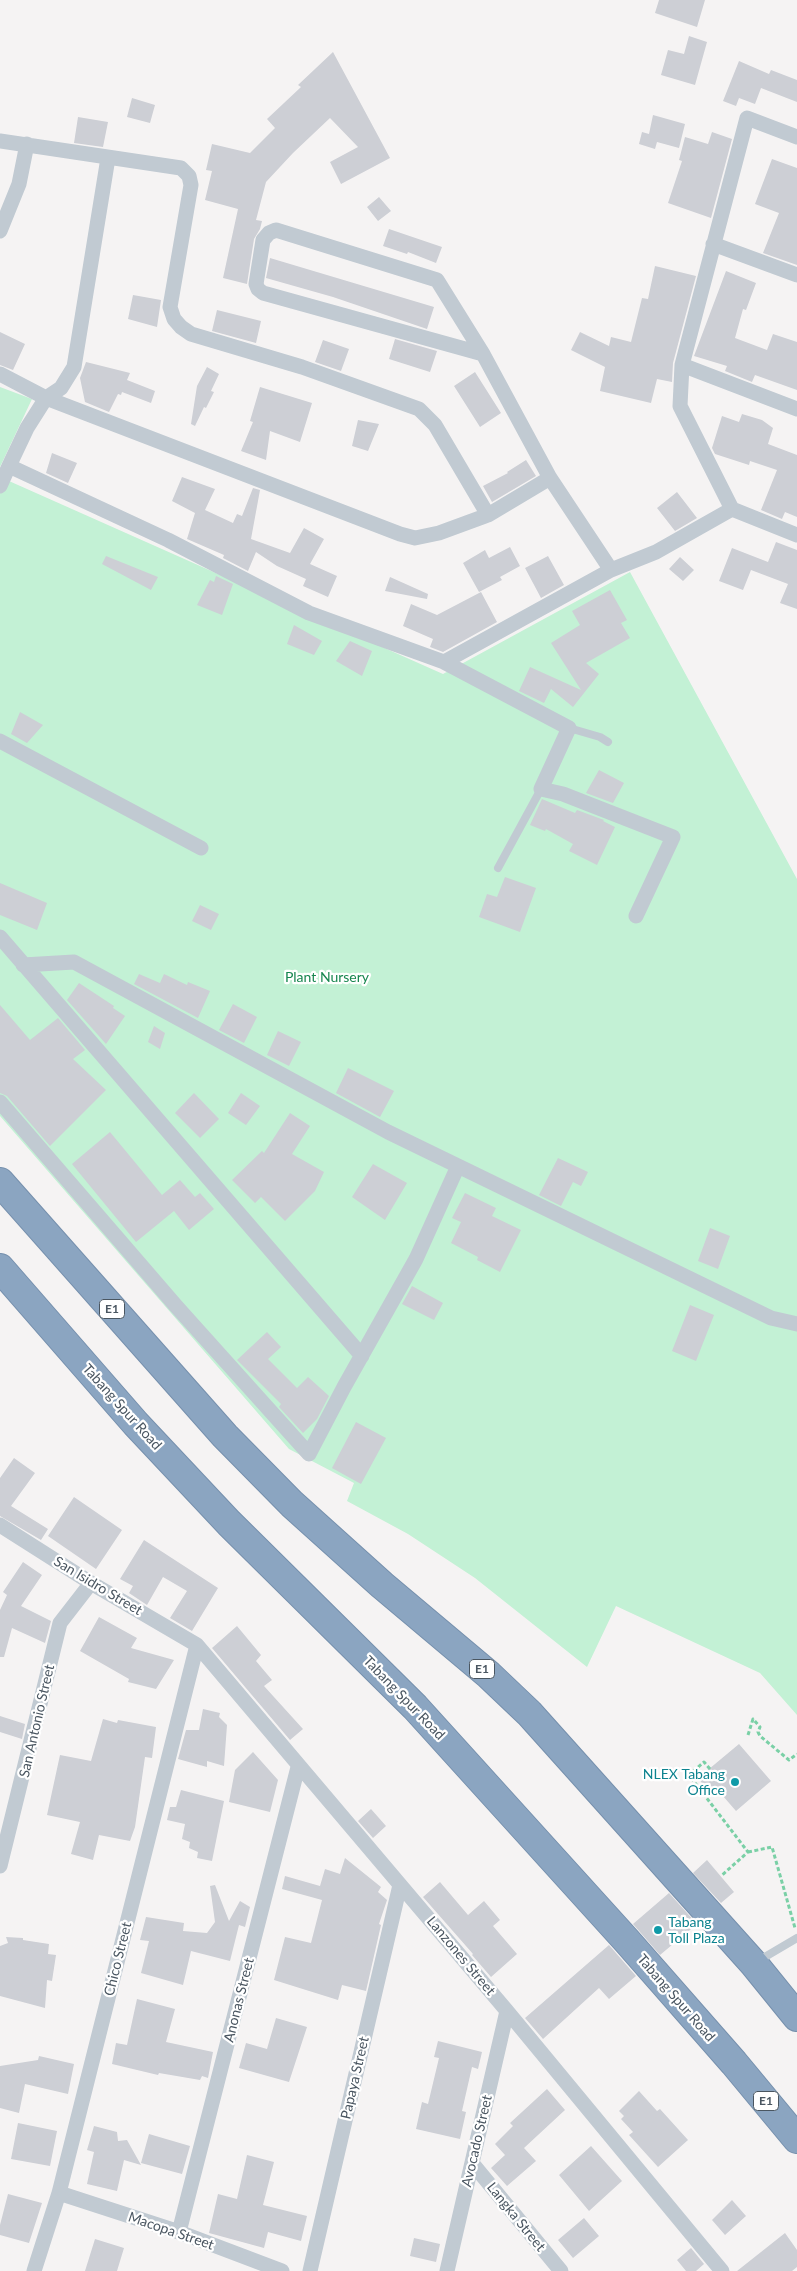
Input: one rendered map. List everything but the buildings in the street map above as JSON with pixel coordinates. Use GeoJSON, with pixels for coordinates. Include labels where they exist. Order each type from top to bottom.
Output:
{"type":"FeatureCollection","features":[{"type":"Feature","properties":{"kind":"highway","name":"E1"},"geometry":{"type":"LineString","coordinates":[[0,1182],[232,1442],[292,1504],[489,1675],[529,1713],[754,1964],[797,2017]]}},
{"type":"Feature","properties":{"kind":"highway","name":"Tabang Spur Road"},"geometry":{"type":"LineString","coordinates":[[0,1268],[136,1424],[229,1524],[415,1707],[627,1941],[734,2063],[797,2139]]}},
{"type":"Feature","properties":{"kind":"street"},"geometry":{"type":"LineString","coordinates":[[797,137],[747,118],[682,365],[680,406],[732,509],[797,535]]}},
{"type":"Feature","properties":{"kind":"street"},"geometry":{"type":"LineString","coordinates":[[0,140],[181,168],[189,176],[192,185],[170,307],[174,319],[181,328],[191,334],[302,367],[419,409],[435,425],[488,515]]}},
{"type":"Feature","properties":{"kind":"street"},"geometry":{"type":"LineString","coordinates":[[0,230],[19,184],[27,144]]}},
{"type":"Feature","properties":{"kind":"street"},"geometry":{"type":"LineString","coordinates":[[0,486],[27,428],[46,398],[60,388],[74,367],[108,158]]}},
{"type":"Feature","properties":{"kind":"street"},"geometry":{"type":"LineString","coordinates":[[483,354],[263,293],[256,284],[263,240],[268,233],[276,230],[438,280],[483,354],[550,478],[611,570]]}},
{"type":"Feature","properties":{"kind":"street"},"geometry":{"type":"LineString","coordinates":[[714,244],[797,275]]}},
{"type":"Feature","properties":{"kind":"street"},"geometry":{"type":"LineString","coordinates":[[682,365],[797,409]]}},
{"type":"Feature","properties":{"kind":"street"},"geometry":{"type":"LineString","coordinates":[[0,374],[46,398],[400,534],[415,538],[439,533],[488,515],[550,478]]}},
{"type":"Feature","properties":{"kind":"street"},"geometry":{"type":"LineString","coordinates":[[10,466],[168,540],[309,613],[444,662],[569,728],[541,789],[563,794],[673,837],[636,916]]}},
{"type":"Feature","properties":{"kind":"street"},"geometry":{"type":"LineString","coordinates":[[444,662],[611,570],[656,552],[732,509]]}},
{"type":"Feature","properties":{"kind":"street"},"geometry":{"type":"LineString","coordinates":[[0,741],[201,848]]}},
{"type":"Feature","properties":{"kind":"street"},"geometry":{"type":"LineString","coordinates":[[0,937],[362,1356]]}},
{"type":"Feature","properties":{"kind":"street"},"geometry":{"type":"LineString","coordinates":[[24,965],[74,962],[388,1132],[771,1318],[797,1324]]}},
{"type":"Feature","properties":{"kind":"street"},"geometry":{"type":"LineString","coordinates":[[0,1102],[176,1306],[309,1454],[344,1387],[416,1259],[458,1166]]}},
{"type":"Feature","properties":{"kind":"street","name":"San Isidro Street"},"geometry":{"type":"LineString","coordinates":[[0,1525],[197,1645]]}},
{"type":"Feature","properties":{"kind":"street","name":"San Antonio Street"},"geometry":{"type":"LineString","coordinates":[[0,1866],[60,1623],[91,1582]]}},
{"type":"Feature","properties":{"kind":"street","name":"Lanzones Street"},"geometry":{"type":"LineString","coordinates":[[197,1645],[298,1767],[508,2011],[722,2271]]}},
{"type":"Feature","properties":{"kind":"street","name":"Chico Street"},"geometry":{"type":"LineString","coordinates":[[34,2271],[59,2193],[197,1645]]}},
{"type":"Feature","properties":{"kind":"street","name":"Anonas Street"},"geometry":{"type":"LineString","coordinates":[[179,2232],[298,1767]]}},
{"type":"Feature","properties":{"kind":"street","name":"Papaya Street"},"geometry":{"type":"LineString","coordinates":[[310,2271],[400,1885]]}},
{"type":"Feature","properties":{"kind":"street","name":"Avocado Street"},"geometry":{"type":"LineString","coordinates":[[447,2271],[508,2011]]}},
{"type":"Feature","properties":{"kind":"street","name":"Langka Street"},"geometry":{"type":"LineString","coordinates":[[472,2163],[561,2271]]}},
{"type":"Feature","properties":{"kind":"street","name":"Macopa Street"},"geometry":{"type":"LineString","coordinates":[[59,2193],[179,2232],[282,2271]]}},
{"type":"Feature","properties":{"kind":"lane"},"geometry":{"type":"LineString","coordinates":[[569,728],[600,737],[608,742]]}},
{"type":"Feature","properties":{"kind":"lane"},"geometry":{"type":"LineString","coordinates":[[498,868],[541,789]]}},
{"type":"Feature","properties":{"kind":"lane"},"geometry":{"type":"LineString","coordinates":[[754,1964],[797,1937]]}},
{"type":"Feature","properties":{"kind":"path"},"geometry":{"type":"LineString","coordinates":[[748,1735],[753,1719],[760,1727],[758,1732],[760,1736],[789,1760],[797,1754]]}},
{"type":"Feature","properties":{"kind":"path"},"geometry":{"type":"LineString","coordinates":[[710,1769],[704,1762],[689,1775],[748,1852]]}},
{"type":"Feature","properties":{"kind":"path"},"geometry":{"type":"LineString","coordinates":[[721,1876],[748,1852],[772,1847],[797,1937]]}},
{"type":"Feature","properties":{"kind":"green space"},"geometry":{"type":"Polygon","coordinates":[[[0,387],[32,399],[0,467],[0,387]]]}},
{"type":"Feature","properties":{"kind":"green space","name":"Plant Nursery"},"geometry":{"type":"Polygon","coordinates":[[[0,477],[443,674],[630,572],[797,879],[797,1715],[760,1673],[616,1606],[587,1667],[475,1578],[408,1534],[347,1501],[354,1483],[289,1449],[0,1116],[0,477]]]}},
{"type":"Feature","properties":{"kind":"place","name":"NLEX Tabang Office"},"geometry":{"type":"Point","coordinates":[735,1782]}},
{"type":"Feature","properties":{"kind":"place","name":"Tabang Toll Plaza"},"geometry":{"type":"Point","coordinates":[658,1930]}}]}
